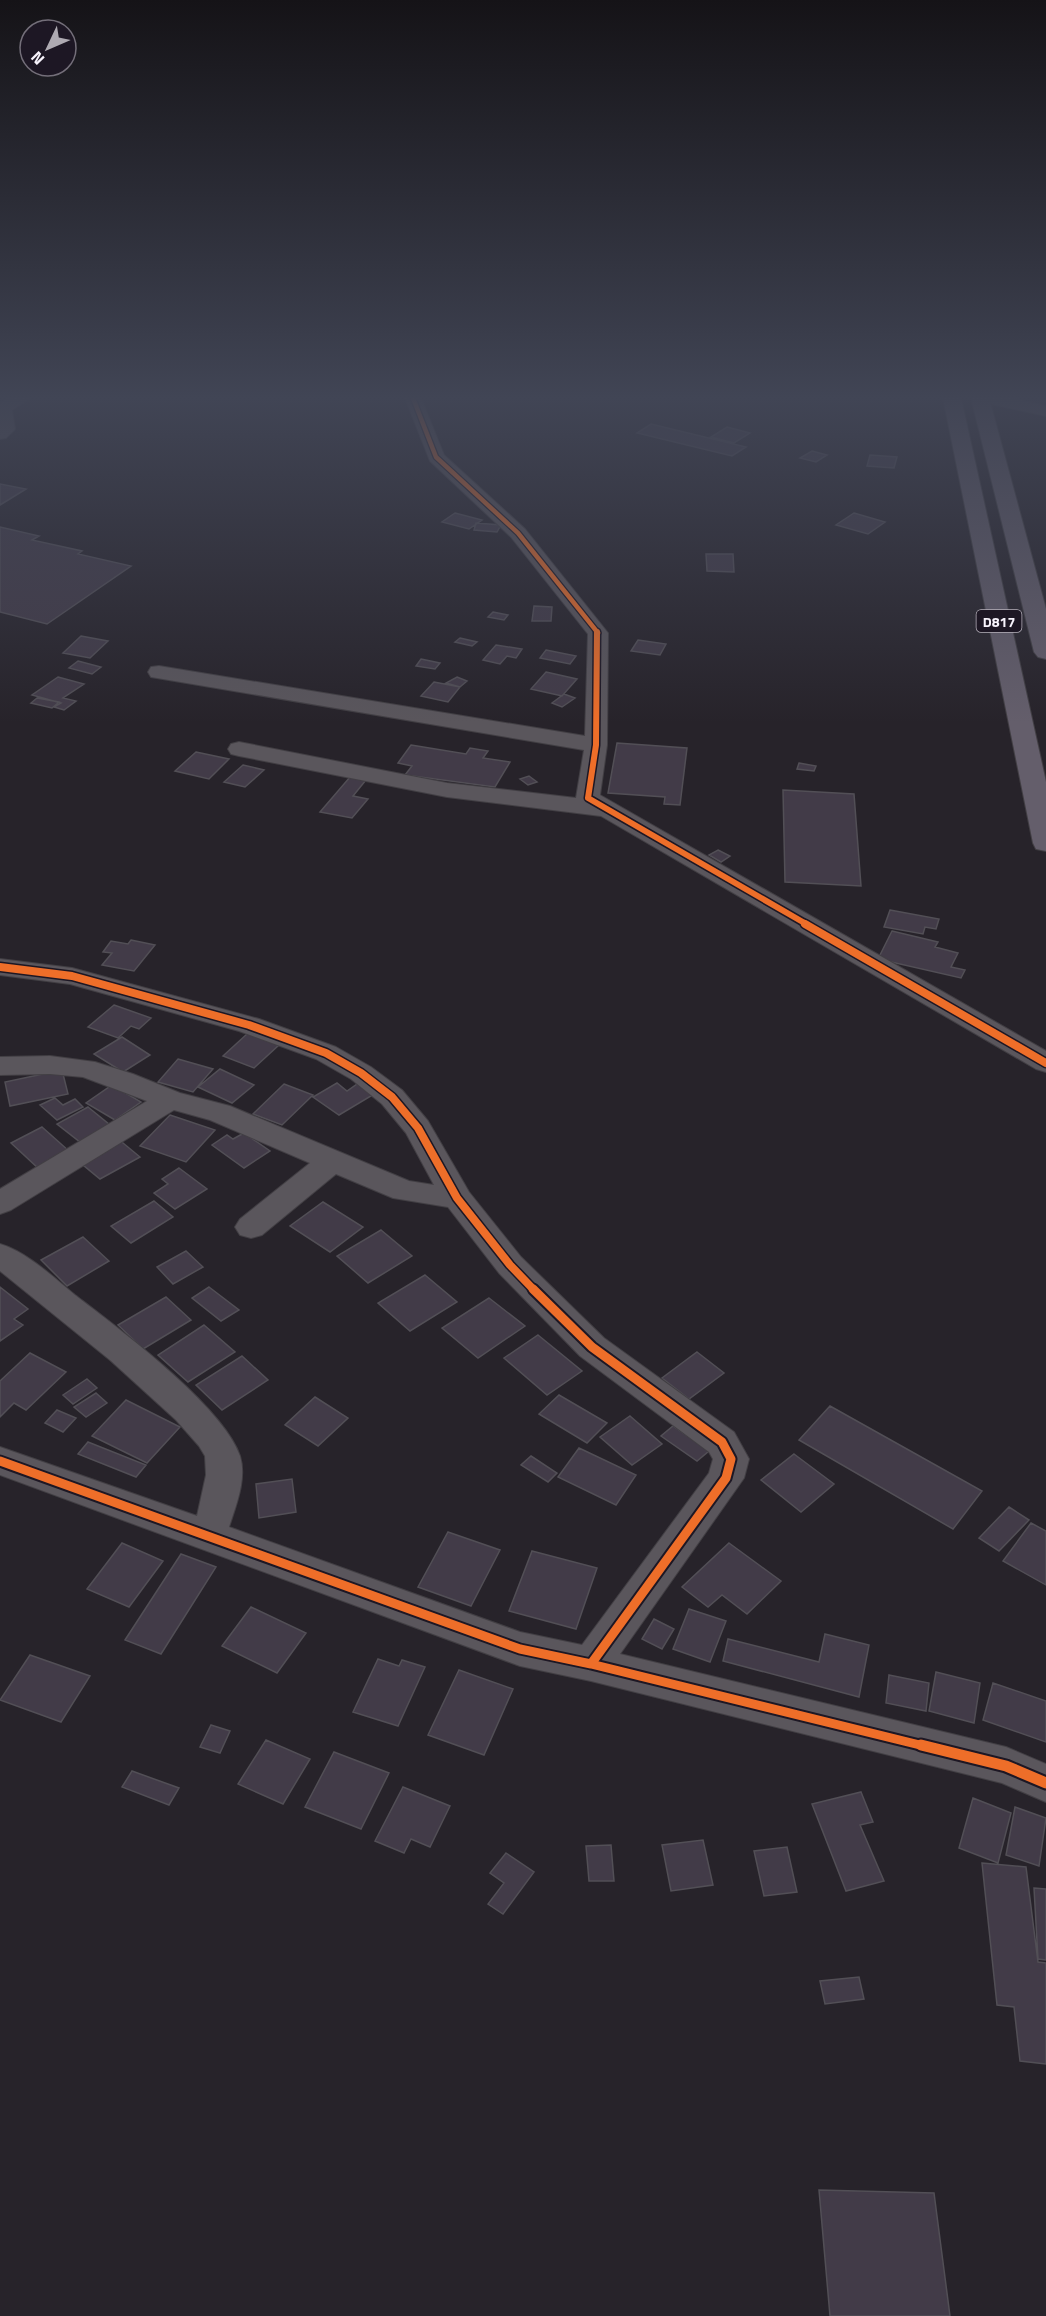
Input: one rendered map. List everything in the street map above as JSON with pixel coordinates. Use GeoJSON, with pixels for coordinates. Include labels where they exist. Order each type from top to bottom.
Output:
{"type":"FeatureCollection","features":[{"type":"Feature","properties":{"kind":"highway","name":"D817"},"geometry":{"type":"LineString","coordinates":[[975,506],[1046,843]]}},
{"type":"Feature","properties":{"kind":"highway","name":"D817"},"geometry":{"type":"LineString","coordinates":[[1008,506],[1046,652]]}},
{"type":"Feature","properties":{"kind":"street"},"geometry":{"type":"LineString","coordinates":[[489,506],[518,533],[598,633],[596,745],[588,798],[1046,1063]]}},
{"type":"Feature","properties":{"kind":"street"},"geometry":{"type":"LineString","coordinates":[[159,672],[596,745]]}},
{"type":"Feature","properties":{"kind":"street"},"geometry":{"type":"LineString","coordinates":[[239,749],[345,768],[447,790],[605,809]]}},
{"type":"Feature","properties":{"kind":"street"},"geometry":{"type":"LineString","coordinates":[[0,967],[72,976],[249,1025],[326,1053],[361,1073],[392,1097],[418,1128],[457,1198],[510,1265],[554,1311],[592,1347],[722,1442],[731,1459],[726,1478],[591,1664]]}},
{"type":"Feature","properties":{"kind":"street"},"geometry":{"type":"LineString","coordinates":[[0,1066],[85,1068],[123,1080],[170,1100],[220,1113],[404,1191],[457,1198]]}},
{"type":"Feature","properties":{"kind":"street"},"geometry":{"type":"LineString","coordinates":[[0,1203],[170,1100]]}},
{"type":"Feature","properties":{"kind":"street"},"geometry":{"type":"LineString","coordinates":[[252,1227],[332,1161]]}},
{"type":"Feature","properties":{"kind":"street"},"geometry":{"type":"LineString","coordinates":[[0,1255],[147,1373],[205,1428],[222,1454],[225,1477],[209,1535]]}},
{"type":"Feature","properties":{"kind":"street"},"geometry":{"type":"LineString","coordinates":[[0,1461],[520,1649],[591,1664],[1006,1766],[1046,1783]]}},
{"type":"Feature","properties":{"kind":"building"},"geometry":{"type":"Polygon","coordinates":[[[455,513],[482,520],[469,529],[442,522],[455,513]]]}},
{"type":"Feature","properties":{"kind":"building"},"geometry":{"type":"Polygon","coordinates":[[[854,513],[885,522],[868,534],[836,525],[854,513]]]}},
{"type":"Feature","properties":{"kind":"building"},"geometry":{"type":"Polygon","coordinates":[[[476,523],[501,525],[497,532],[474,530],[476,523]]]}},
{"type":"Feature","properties":{"kind":"building"},"geometry":{"type":"Polygon","coordinates":[[[0,527],[39,536],[32,540],[82,551],[78,554],[131,566],[47,624],[0,612],[0,527]]]}},
{"type":"Feature","properties":{"kind":"building"},"geometry":{"type":"Polygon","coordinates":[[[706,554],[733,554],[734,572],[707,571],[706,554]]]}},
{"type":"Feature","properties":{"kind":"building"},"geometry":{"type":"Polygon","coordinates":[[[534,606],[552,607],[551,621],[532,621],[534,606]]]}},
{"type":"Feature","properties":{"kind":"building"},"geometry":{"type":"Polygon","coordinates":[[[493,612],[508,615],[504,620],[488,617],[493,612]]]}},
{"type":"Feature","properties":{"kind":"building"},"geometry":{"type":"Polygon","coordinates":[[[81,636],[108,641],[90,658],[63,653],[81,636]]]}},
{"type":"Feature","properties":{"kind":"building"},"geometry":{"type":"Polygon","coordinates":[[[460,638],[477,642],[472,646],[455,642],[460,638]]]}},
{"type":"Feature","properties":{"kind":"building"},"geometry":{"type":"Polygon","coordinates":[[[638,640],[666,644],[660,655],[631,651],[638,640]]]}},
{"type":"Feature","properties":{"kind":"building"},"geometry":{"type":"Polygon","coordinates":[[[496,645],[522,649],[516,658],[507,656],[500,664],[483,660],[496,645]]]}},
{"type":"Feature","properties":{"kind":"building"},"geometry":{"type":"Polygon","coordinates":[[[546,650],[576,656],[570,664],[540,658],[546,650]]]}},
{"type":"Feature","properties":{"kind":"building"},"geometry":{"type":"Polygon","coordinates":[[[421,659],[440,663],[435,669],[416,666],[421,659]]]}},
{"type":"Feature","properties":{"kind":"building"},"geometry":{"type":"Polygon","coordinates":[[[78,661],[101,667],[92,674],[69,668],[78,661]]]}},
{"type":"Feature","properties":{"kind":"building"},"geometry":{"type":"Polygon","coordinates":[[[546,672],[577,679],[562,696],[531,689],[546,672]]]}},
{"type":"Feature","properties":{"kind":"building"},"geometry":{"type":"Polygon","coordinates":[[[58,677],[84,684],[63,698],[76,701],[64,710],[54,707],[61,703],[32,695],[58,677]]]}},
{"type":"Feature","properties":{"kind":"building"},"geometry":{"type":"Polygon","coordinates":[[[457,677],[467,681],[460,687],[446,683],[457,677]]]}},
{"type":"Feature","properties":{"kind":"building"},"geometry":{"type":"Polygon","coordinates":[[[434,682],[460,687],[448,702],[421,696],[434,682]]]}},
{"type":"Feature","properties":{"kind":"building"},"geometry":{"type":"Polygon","coordinates":[[[564,694],[575,698],[562,707],[552,703],[564,694]]]}},
{"type":"Feature","properties":{"kind":"building"},"geometry":{"type":"Polygon","coordinates":[[[37,698],[59,702],[52,708],[31,703],[37,698]]]}},
{"type":"Feature","properties":{"kind":"building"},"geometry":{"type":"Polygon","coordinates":[[[617,743],[687,748],[680,805],[664,804],[665,797],[608,793],[617,743]]]}},
{"type":"Feature","properties":{"kind":"building"},"geometry":{"type":"Polygon","coordinates":[[[411,745],[466,754],[470,748],[488,751],[483,758],[510,762],[495,787],[405,775],[412,766],[398,763],[411,745]]]}},
{"type":"Feature","properties":{"kind":"building"},"geometry":{"type":"Polygon","coordinates":[[[196,752],[229,759],[209,779],[175,771],[196,752]]]}},
{"type":"Feature","properties":{"kind":"building"},"geometry":{"type":"Polygon","coordinates":[[[799,763],[816,766],[814,771],[797,769],[799,763]]]}},
{"type":"Feature","properties":{"kind":"building"},"geometry":{"type":"Polygon","coordinates":[[[243,765],[264,770],[245,787],[224,782],[243,765]]]}},
{"type":"Feature","properties":{"kind":"building"},"geometry":{"type":"Polygon","coordinates":[[[529,776],[537,782],[528,785],[520,779],[529,776]]]}},
{"type":"Feature","properties":{"kind":"building"},"geometry":{"type":"Polygon","coordinates":[[[350,777],[366,780],[353,796],[368,799],[352,818],[320,812],[350,777]]]}},
{"type":"Feature","properties":{"kind":"building"},"geometry":{"type":"Polygon","coordinates":[[[783,790],[854,794],[861,886],[785,882],[783,790]]]}},
{"type":"Feature","properties":{"kind":"building"},"geometry":{"type":"Polygon","coordinates":[[[718,850],[730,856],[721,862],[709,855],[718,850]]]}},
{"type":"Feature","properties":{"kind":"building"},"geometry":{"type":"Polygon","coordinates":[[[890,910],[939,919],[936,929],[925,927],[923,934],[884,927],[890,910]]]}},
{"type":"Feature","properties":{"kind":"building"},"geometry":{"type":"Polygon","coordinates":[[[892,931],[938,942],[935,947],[958,953],[951,967],[965,970],[961,978],[878,959],[892,931]]]}},
{"type":"Feature","properties":{"kind":"building"},"geometry":{"type":"Polygon","coordinates":[[[131,940],[155,945],[134,971],[102,965],[112,953],[103,952],[111,941],[128,944],[131,940]]]}},
{"type":"Feature","properties":{"kind":"building"},"geometry":{"type":"Polygon","coordinates":[[[114,1005],[151,1018],[139,1029],[131,1026],[118,1038],[88,1027],[114,1005]]]}},
{"type":"Feature","properties":{"kind":"building"},"geometry":{"type":"Polygon","coordinates":[[[248,1033],[279,1045],[254,1068],[223,1056],[248,1033]]]}},
{"type":"Feature","properties":{"kind":"building"},"geometry":{"type":"Polygon","coordinates":[[[122,1037],[150,1055],[123,1072],[94,1054],[122,1037]]]}},
{"type":"Feature","properties":{"kind":"building"},"geometry":{"type":"Polygon","coordinates":[[[178,1059],[213,1069],[193,1092],[158,1082],[178,1059]]]}},
{"type":"Feature","properties":{"kind":"building"},"geometry":{"type":"Polygon","coordinates":[[[220,1069],[254,1085],[232,1103],[198,1087],[220,1069]]]}},
{"type":"Feature","properties":{"kind":"building"},"geometry":{"type":"Polygon","coordinates":[[[62,1070],[68,1094],[10,1106],[5,1082],[62,1070]]]}},
{"type":"Feature","properties":{"kind":"building"},"geometry":{"type":"Polygon","coordinates":[[[360,1082],[376,1093],[339,1115],[313,1097],[337,1083],[347,1091],[360,1082]]]}},
{"type":"Feature","properties":{"kind":"building"},"geometry":{"type":"Polygon","coordinates":[[[284,1084],[313,1095],[282,1125],[253,1114],[284,1084]]]}},
{"type":"Feature","properties":{"kind":"building"},"geometry":{"type":"Polygon","coordinates":[[[112,1085],[141,1102],[115,1120],[86,1103],[112,1085]]]}},
{"type":"Feature","properties":{"kind":"building"},"geometry":{"type":"Polygon","coordinates":[[[55,1098],[63,1105],[75,1099],[83,1107],[57,1120],[40,1105],[55,1098]]]}},
{"type":"Feature","properties":{"kind":"building"},"geometry":{"type":"Polygon","coordinates":[[[88,1107],[110,1125],[80,1142],[57,1124],[88,1107]]]}},
{"type":"Feature","properties":{"kind":"building"},"geometry":{"type":"Polygon","coordinates":[[[170,1115],[215,1130],[186,1162],[140,1146],[170,1115]]]}},
{"type":"Feature","properties":{"kind":"building"},"geometry":{"type":"Polygon","coordinates":[[[42,1127],[69,1151],[38,1168],[11,1143],[42,1127]]]}},
{"type":"Feature","properties":{"kind":"building"},"geometry":{"type":"Polygon","coordinates":[[[244,1133],[270,1151],[244,1168],[212,1145],[227,1135],[233,1139],[244,1133]]]}},
{"type":"Feature","properties":{"kind":"building"},"geometry":{"type":"Polygon","coordinates":[[[117,1138],[140,1157],[100,1179],[77,1160],[117,1138]]]}},
{"type":"Feature","properties":{"kind":"building"},"geometry":{"type":"Polygon","coordinates":[[[179,1168],[207,1189],[175,1209],[154,1193],[168,1184],[162,1179],[179,1168]]]}},
{"type":"Feature","properties":{"kind":"building"},"geometry":{"type":"Polygon","coordinates":[[[154,1201],[173,1217],[131,1243],[111,1226],[154,1201]]]}},
{"type":"Feature","properties":{"kind":"building"},"geometry":{"type":"Polygon","coordinates":[[[323,1202],[363,1227],[330,1252],[290,1226],[323,1202]]]}},
{"type":"Feature","properties":{"kind":"building"},"geometry":{"type":"Polygon","coordinates":[[[381,1230],[412,1256],[368,1283],[337,1256],[381,1230]]]}},
{"type":"Feature","properties":{"kind":"building"},"geometry":{"type":"Polygon","coordinates":[[[83,1237],[109,1261],[67,1286],[41,1260],[83,1237]]]}},
{"type":"Feature","properties":{"kind":"building"},"geometry":{"type":"Polygon","coordinates":[[[186,1251],[203,1267],[173,1284],[157,1267],[186,1251]]]}},
{"type":"Feature","properties":{"kind":"building"},"geometry":{"type":"Polygon","coordinates":[[[425,1275],[457,1302],[410,1331],[378,1303],[425,1275]]]}},
{"type":"Feature","properties":{"kind":"building"},"geometry":{"type":"Polygon","coordinates":[[[0,1287],[28,1309],[14,1319],[23,1325],[0,1341],[0,1287]]]}},
{"type":"Feature","properties":{"kind":"building"},"geometry":{"type":"Polygon","coordinates":[[[209,1287],[239,1310],[221,1321],[192,1298],[209,1287]]]}},
{"type":"Feature","properties":{"kind":"building"},"geometry":{"type":"Polygon","coordinates":[[[166,1297],[191,1320],[143,1349],[118,1325],[166,1297]]]}},
{"type":"Feature","properties":{"kind":"building"},"geometry":{"type":"Polygon","coordinates":[[[489,1298],[525,1326],[478,1358],[442,1328],[489,1298]]]}},
{"type":"Feature","properties":{"kind":"building"},"geometry":{"type":"Polygon","coordinates":[[[204,1325],[235,1352],[188,1382],[158,1355],[204,1325]]]}},
{"type":"Feature","properties":{"kind":"building"},"geometry":{"type":"Polygon","coordinates":[[[538,1335],[582,1371],[547,1395],[504,1358],[538,1335]]]}},
{"type":"Feature","properties":{"kind":"building"},"geometry":{"type":"Polygon","coordinates":[[[697,1352],[724,1373],[689,1399],[662,1378],[697,1352]]]}},
{"type":"Feature","properties":{"kind":"building"},"geometry":{"type":"Polygon","coordinates":[[[30,1353],[66,1372],[26,1410],[14,1403],[0,1417],[0,1381],[30,1353]]]}},
{"type":"Feature","properties":{"kind":"building"},"geometry":{"type":"Polygon","coordinates":[[[242,1356],[268,1380],[222,1410],[196,1385],[242,1356]]]}},
{"type":"Feature","properties":{"kind":"building"},"geometry":{"type":"Polygon","coordinates":[[[87,1379],[97,1388],[73,1404],[63,1395],[87,1379]]]}},
{"type":"Feature","properties":{"kind":"building"},"geometry":{"type":"Polygon","coordinates":[[[96,1393],[107,1403],[86,1417],[74,1407],[96,1393]]]}},
{"type":"Feature","properties":{"kind":"building"},"geometry":{"type":"Polygon","coordinates":[[[559,1395],[607,1423],[587,1443],[539,1414],[559,1395]]]}},
{"type":"Feature","properties":{"kind":"building"},"geometry":{"type":"Polygon","coordinates":[[[315,1397],[348,1418],[318,1446],[285,1425],[315,1397]]]}},
{"type":"Feature","properties":{"kind":"building"},"geometry":{"type":"Polygon","coordinates":[[[126,1400],[180,1427],[147,1463],[92,1436],[126,1400]]]}},
{"type":"Feature","properties":{"kind":"building"},"geometry":{"type":"Polygon","coordinates":[[[830,1406],[982,1491],[953,1529],[799,1440],[830,1406]]]}},
{"type":"Feature","properties":{"kind":"building"},"geometry":{"type":"Polygon","coordinates":[[[57,1410],[76,1418],[63,1432],[45,1423],[57,1410]]]}},
{"type":"Feature","properties":{"kind":"building"},"geometry":{"type":"Polygon","coordinates":[[[630,1416],[662,1444],[632,1465],[600,1437],[630,1416]]]}},
{"type":"Feature","properties":{"kind":"building"},"geometry":{"type":"Polygon","coordinates":[[[673,1426],[709,1451],[697,1461],[661,1436],[673,1426]]]}},
{"type":"Feature","properties":{"kind":"building"},"geometry":{"type":"Polygon","coordinates":[[[88,1442],[146,1465],[136,1477],[78,1454],[88,1442]]]}},
{"type":"Feature","properties":{"kind":"building"},"geometry":{"type":"Polygon","coordinates":[[[579,1448],[636,1475],[616,1505],[558,1477],[579,1448]]]}},
{"type":"Feature","properties":{"kind":"building"},"geometry":{"type":"Polygon","coordinates":[[[794,1454],[834,1484],[801,1512],[761,1480],[794,1454]]]}},
{"type":"Feature","properties":{"kind":"building"},"geometry":{"type":"Polygon","coordinates":[[[531,1456],[557,1473],[548,1482],[521,1465],[531,1456]]]}},
{"type":"Feature","properties":{"kind":"building"},"geometry":{"type":"Polygon","coordinates":[[[292,1479],[296,1512],[259,1518],[256,1484],[292,1479]]]}},
{"type":"Feature","properties":{"kind":"building"},"geometry":{"type":"Polygon","coordinates":[[[1009,1507],[1029,1520],[999,1551],[979,1538],[1009,1507]]]}},
{"type":"Feature","properties":{"kind":"building"},"geometry":{"type":"Polygon","coordinates":[[[1031,1523],[1046,1531],[1046,1585],[1003,1561],[1031,1523]]]}},
{"type":"Feature","properties":{"kind":"building"},"geometry":{"type":"Polygon","coordinates":[[[448,1532],[500,1550],[471,1606],[418,1587],[448,1532]]]}},
{"type":"Feature","properties":{"kind":"building"},"geometry":{"type":"Polygon","coordinates":[[[122,1543],[163,1561],[129,1607],[87,1589],[122,1543]]]}},
{"type":"Feature","properties":{"kind":"building"},"geometry":{"type":"Polygon","coordinates":[[[729,1543],[781,1581],[747,1614],[722,1595],[708,1607],[682,1587],[729,1543]]]}},
{"type":"Feature","properties":{"kind":"building"},"geometry":{"type":"Polygon","coordinates":[[[532,1551],[597,1568],[576,1629],[509,1611],[532,1551]]]}},
{"type":"Feature","properties":{"kind":"building"},"geometry":{"type":"Polygon","coordinates":[[[181,1554],[216,1567],[161,1654],[125,1640],[181,1554]]]}},
{"type":"Feature","properties":{"kind":"building"},"geometry":{"type":"Polygon","coordinates":[[[251,1607],[306,1633],[277,1673],[222,1646],[251,1607]]]}},
{"type":"Feature","properties":{"kind":"building"},"geometry":{"type":"Polygon","coordinates":[[[689,1609],[726,1621],[710,1662],[673,1649],[689,1609]]]}},
{"type":"Feature","properties":{"kind":"building"},"geometry":{"type":"Polygon","coordinates":[[[654,1619],[674,1629],[662,1649],[642,1639],[654,1619]]]}},
{"type":"Feature","properties":{"kind":"building"},"geometry":{"type":"Polygon","coordinates":[[[825,1634],[869,1645],[859,1697],[723,1661],[728,1639],[819,1662],[825,1634]]]}},
{"type":"Feature","properties":{"kind":"building"},"geometry":{"type":"Polygon","coordinates":[[[30,1655],[90,1676],[61,1722],[0,1700],[30,1655]]]}},
{"type":"Feature","properties":{"kind":"building"},"geometry":{"type":"Polygon","coordinates":[[[378,1659],[399,1666],[402,1660],[425,1667],[398,1726],[353,1712],[378,1659]]]}},
{"type":"Feature","properties":{"kind":"building"},"geometry":{"type":"Polygon","coordinates":[[[459,1670],[513,1689],[484,1755],[428,1735],[459,1670]]]}},
{"type":"Feature","properties":{"kind":"building"},"geometry":{"type":"Polygon","coordinates":[[[936,1672],[980,1683],[974,1723],[929,1711],[936,1672]]]}},
{"type":"Feature","properties":{"kind":"building"},"geometry":{"type":"Polygon","coordinates":[[[889,1675],[929,1683],[926,1711],[886,1703],[889,1675]]]}},
{"type":"Feature","properties":{"kind":"building"},"geometry":{"type":"Polygon","coordinates":[[[993,1683],[1046,1701],[1046,1742],[983,1720],[993,1683]]]}},
{"type":"Feature","properties":{"kind":"building"},"geometry":{"type":"Polygon","coordinates":[[[211,1725],[230,1731],[220,1753],[200,1747],[211,1725]]]}},
{"type":"Feature","properties":{"kind":"building"},"geometry":{"type":"Polygon","coordinates":[[[266,1740],[310,1759],[283,1804],[238,1784],[266,1740]]]}},
{"type":"Feature","properties":{"kind":"building"},"geometry":{"type":"Polygon","coordinates":[[[334,1752],[389,1773],[361,1829],[305,1807],[334,1752]]]}},
{"type":"Feature","properties":{"kind":"building"},"geometry":{"type":"Polygon","coordinates":[[[132,1771],[179,1788],[169,1805],[122,1787],[132,1771]]]}},
{"type":"Feature","properties":{"kind":"building"},"geometry":{"type":"Polygon","coordinates":[[[403,1787],[450,1806],[430,1847],[411,1839],[404,1853],[375,1841],[403,1787]]]}},
{"type":"Feature","properties":{"kind":"building"},"geometry":{"type":"Polygon","coordinates":[[[861,1792],[873,1822],[860,1825],[884,1881],[846,1891],[812,1804],[861,1792]]]}},
{"type":"Feature","properties":{"kind":"building"},"geometry":{"type":"Polygon","coordinates":[[[973,1798],[1011,1813],[998,1863],[959,1848],[973,1798]]]}},
{"type":"Feature","properties":{"kind":"building"},"geometry":{"type":"Polygon","coordinates":[[[1015,1807],[1046,1818],[1039,1866],[1006,1855],[1015,1807]]]}},
{"type":"Feature","properties":{"kind":"building"},"geometry":{"type":"Polygon","coordinates":[[[703,1840],[713,1885],[671,1891],[662,1845],[703,1840]]]}},
{"type":"Feature","properties":{"kind":"building"},"geometry":{"type":"Polygon","coordinates":[[[611,1845],[614,1881],[589,1881],[586,1846],[611,1845]]]}},
{"type":"Feature","properties":{"kind":"building"},"geometry":{"type":"Polygon","coordinates":[[[787,1847],[797,1892],[764,1896],[754,1851],[787,1847]]]}},
{"type":"Feature","properties":{"kind":"building"},"geometry":{"type":"Polygon","coordinates":[[[506,1853],[534,1872],[503,1914],[488,1904],[504,1883],[490,1873],[506,1853]]]}},
{"type":"Feature","properties":{"kind":"building"},"geometry":{"type":"Polygon","coordinates":[[[982,1863],[1026,1867],[1038,1962],[1046,1963],[1046,2064],[1020,2061],[1014,2007],[997,2005],[982,1863]]]}},
{"type":"Feature","properties":{"kind":"building"},"geometry":{"type":"Polygon","coordinates":[[[1034,1888],[1046,1889],[1046,1960],[1038,1959],[1034,1888]]]}},
{"type":"Feature","properties":{"kind":"building"},"geometry":{"type":"Polygon","coordinates":[[[859,1977],[864,1999],[825,2004],[820,1981],[859,1977]]]}},
{"type":"Feature","properties":{"kind":"building"},"geometry":{"type":"Polygon","coordinates":[[[819,2190],[934,2193],[950,2316],[830,2316],[819,2190]]]}},
{"type":"Feature","properties":{"kind":"cycle path"},"geometry":{"type":"LineString","coordinates":[[489,506],[518,533],[598,633],[596,745],[588,798],[1046,1063]]}},
{"type":"Feature","properties":{"kind":"cycle path"},"geometry":{"type":"LineString","coordinates":[[0,967],[72,976],[249,1025],[326,1053],[361,1073],[392,1097],[418,1128],[457,1198],[510,1265],[554,1311],[592,1347],[722,1442],[731,1459],[726,1478],[591,1664]]}},
{"type":"Feature","properties":{"kind":"cycle path"},"geometry":{"type":"LineString","coordinates":[[0,1461],[520,1649],[591,1664],[1006,1766],[1046,1783]]}}]}
